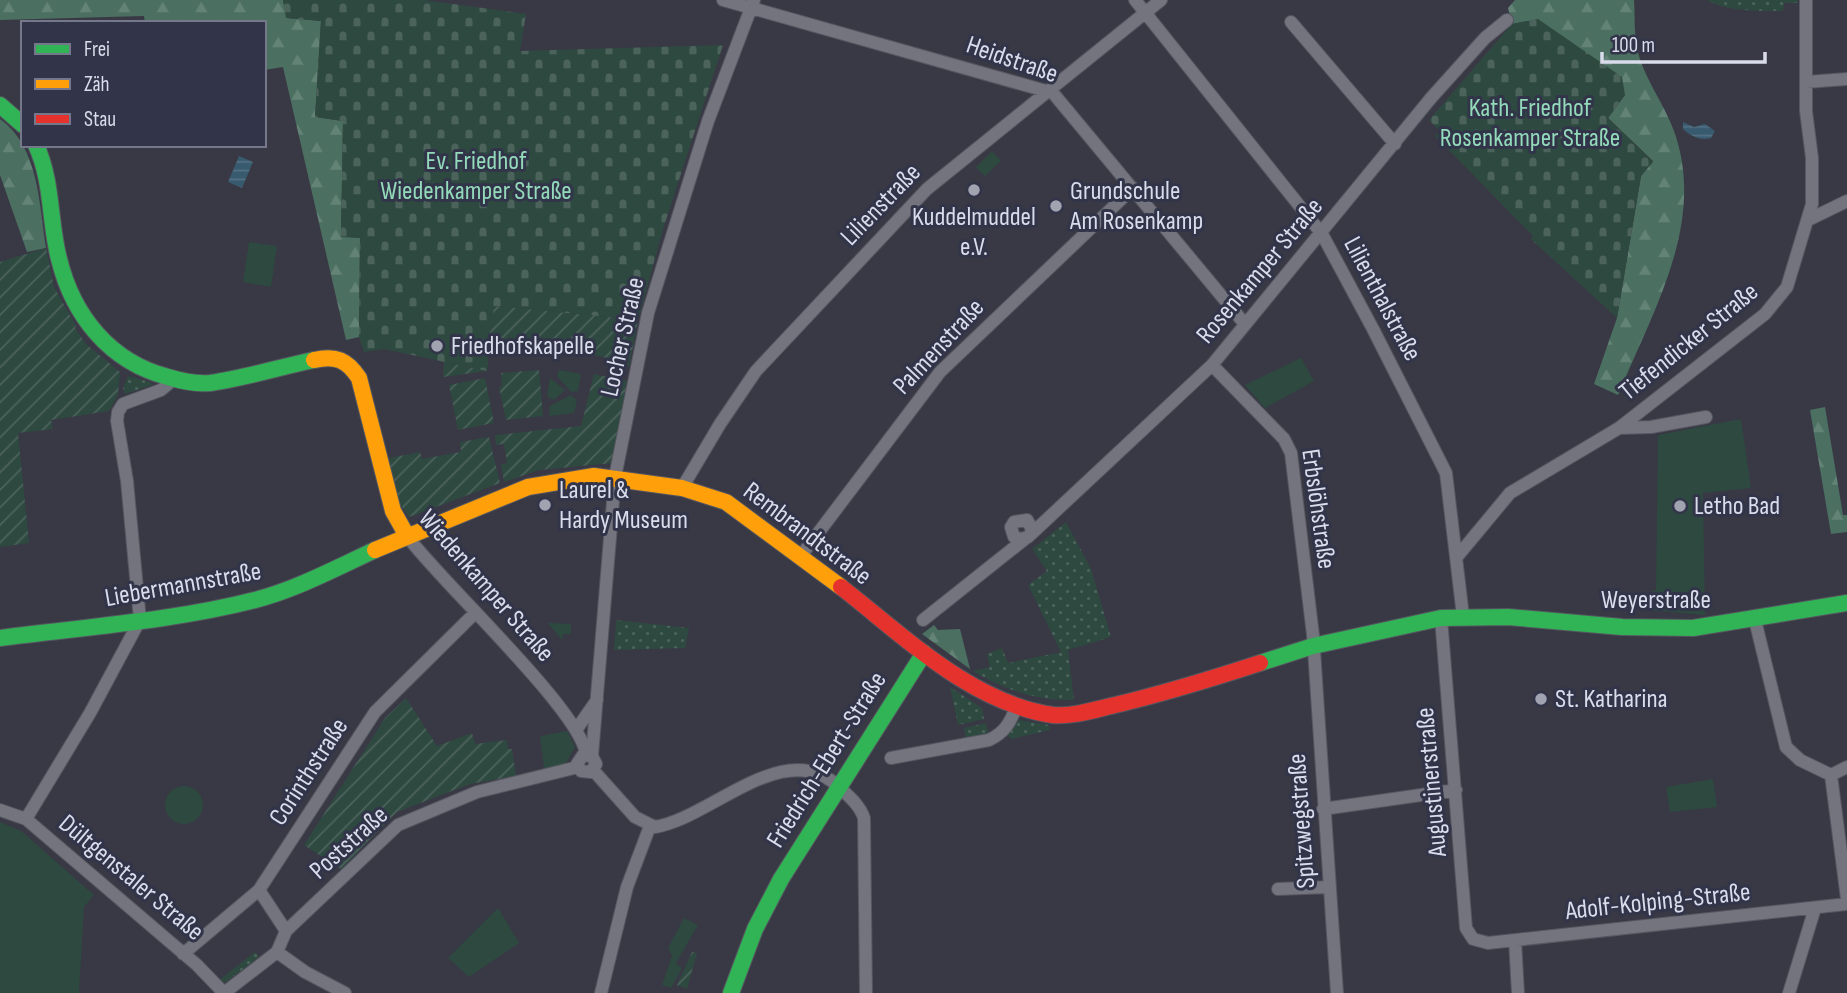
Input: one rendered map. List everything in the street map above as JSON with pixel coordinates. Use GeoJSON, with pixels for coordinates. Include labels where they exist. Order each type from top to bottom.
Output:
{"type":"FeatureCollection","features":[{"type":"Feature","properties":{"kind":"main road"},"geometry":{"type":"LineString","coordinates":[[0,105],[21,123]]}},
{"type":"Feature","properties":{"kind":"main road","name":"Wiedenkamper Straße"},"geometry":{"type":"LineString","coordinates":[[37,147],[47,171],[58,256],[73,303],[90,330],[108,348],[142,369],[174,379],[208,383],[330,356],[349,363],[359,378],[393,511],[407,536]]}},
{"type":"Feature","properties":{"kind":"main road","name":"Rembrandtstraße"},"geometry":{"type":"LineString","coordinates":[[407,536],[545,482],[615,477],[682,488],[736,508],[924,653]]}},
{"type":"Feature","properties":{"kind":"main road","name":"Liebermannstraße"},"geometry":{"type":"LineString","coordinates":[[0,638],[140,620],[255,600],[286,590],[407,536]]}},
{"type":"Feature","properties":{"kind":"main road","name":"Weyerstraße"},"geometry":{"type":"LineString","coordinates":[[1463,616],[1693,628],[1847,603]]}},
{"type":"Feature","properties":{"kind":"main road"},"geometry":{"type":"LineString","coordinates":[[924,653],[989,695],[1017,706],[1055,715],[1096,710],[1168,692],[1314,646],[1441,618],[1463,616]]}},
{"type":"Feature","properties":{"kind":"main road","name":"Friedrich-Ebert-Straße"},"geometry":{"type":"LineString","coordinates":[[731,993],[755,929],[781,879],[924,653]]}},
{"type":"Feature","properties":{"kind":"street","name":"Heidstraße"},"geometry":{"type":"LineString","coordinates":[[723,0],[753,4],[1046,90],[1057,96],[1244,323]]}},
{"type":"Feature","properties":{"kind":"street","name":"Lilienthalstraße"},"geometry":{"type":"LineString","coordinates":[[1135,0],[1321,234],[1446,473],[1463,616]]}},
{"type":"Feature","properties":{"kind":"street","name":"Lilienstraße"},"geometry":{"type":"LineString","coordinates":[[682,488],[720,424],[776,348],[927,189],[1046,90],[1161,0]]}},
{"type":"Feature","properties":{"kind":"street","name":"Tiefendicker Straße"},"geometry":{"type":"LineString","coordinates":[[1456,558],[1516,488],[1619,428],[1772,306],[1787,286],[1808,220],[1812,187],[1806,82],[1806,0]]}},
{"type":"Feature","properties":{"kind":"street","name":"Locher Straße"},"geometry":{"type":"LineString","coordinates":[[589,755],[599,697],[615,477],[648,313],[708,121],[753,4]]}},
{"type":"Feature","properties":{"kind":"street","name":"Rosenkamper Straße"},"geometry":{"type":"LineString","coordinates":[[923,620],[1028,537],[1212,365],[1244,323],[1467,58],[1507,20]]}},
{"type":"Feature","properties":{"kind":"street"},"geometry":{"type":"LineString","coordinates":[[1291,22],[1395,144]]}},
{"type":"Feature","properties":{"kind":"street"},"geometry":{"type":"LineString","coordinates":[[1806,82],[1847,79]]}},
{"type":"Feature","properties":{"kind":"street","name":"Palmenstraße"},"geometry":{"type":"LineString","coordinates":[[800,557],[940,372],[1133,188]]}},
{"type":"Feature","properties":{"kind":"street"},"geometry":{"type":"LineString","coordinates":[[1808,220],[1847,201]]}},
{"type":"Feature","properties":{"kind":"street","name":"Erbslöhstraße"},"geometry":{"type":"LineString","coordinates":[[1212,365],[1284,439],[1290,449],[1314,646]]}},
{"type":"Feature","properties":{"kind":"street"},"geometry":{"type":"LineString","coordinates":[[26,819],[84,723],[140,620],[117,416],[123,404],[161,390],[174,379]]}},
{"type":"Feature","properties":{"kind":"street","name":"Tiefendicker Straße"},"geometry":{"type":"LineString","coordinates":[[1619,428],[1667,425],[1706,418]]}},
{"type":"Feature","properties":{"kind":"street","name":"Wiedenkamper Straße"},"geometry":{"type":"LineString","coordinates":[[407,536],[474,614],[533,676],[576,730],[596,764],[593,770]]}},
{"type":"Feature","properties":{"kind":"street","name":"Corinthstraße"},"geometry":{"type":"LineString","coordinates":[[183,954],[259,890],[375,712],[474,614]]}},
{"type":"Feature","properties":{"kind":"street","name":"Augustinerstraße"},"geometry":{"type":"LineString","coordinates":[[1441,618],[1466,928],[1473,939]]}},
{"type":"Feature","properties":{"kind":"street"},"geometry":{"type":"LineString","coordinates":[[1755,620],[1786,747],[1800,760],[1830,775]]}},
{"type":"Feature","properties":{"kind":"street","name":"Spitzwegstraße"},"geometry":{"type":"LineString","coordinates":[[1314,646],[1337,993]]}},
{"type":"Feature","properties":{"kind":"street"},"geometry":{"type":"LineString","coordinates":[[576,730],[599,697]]}},
{"type":"Feature","properties":{"kind":"street","name":"Friedrich-Ebert-Straße"},"geometry":{"type":"LineString","coordinates":[[891,758],[989,740],[1001,735],[1009,726],[1017,706]]}},
{"type":"Feature","properties":{"kind":"street"},"geometry":{"type":"LineString","coordinates":[[589,755],[578,758],[578,767],[585,773],[593,770],[635,817],[650,826],[664,824],[744,785],[783,773],[822,772],[859,806],[866,828],[866,993]]}},
{"type":"Feature","properties":{"kind":"street","name":"Poststraße"},"geometry":{"type":"LineString","coordinates":[[224,993],[276,952],[286,931],[398,825],[477,792],[578,767]]}},
{"type":"Feature","properties":{"kind":"street"},"geometry":{"type":"LineString","coordinates":[[1830,775],[1847,767]]}},
{"type":"Feature","properties":{"kind":"street"},"geometry":{"type":"LineString","coordinates":[[1830,775],[1847,902]]}},
{"type":"Feature","properties":{"kind":"street"},"geometry":{"type":"LineString","coordinates":[[1323,808],[1456,790]]}},
{"type":"Feature","properties":{"kind":"street","name":"Dültgenstaler Straße"},"geometry":{"type":"LineString","coordinates":[[0,810],[26,819],[183,954],[224,993]]}},
{"type":"Feature","properties":{"kind":"street"},"geometry":{"type":"LineString","coordinates":[[601,993],[627,887],[650,826]]}},
{"type":"Feature","properties":{"kind":"street"},"geometry":{"type":"LineString","coordinates":[[1278,890],[1330,887]]}},
{"type":"Feature","properties":{"kind":"street"},"geometry":{"type":"LineString","coordinates":[[259,890],[286,931]]}},
{"type":"Feature","properties":{"kind":"street","name":"Adolf-Kolping-Straße"},"geometry":{"type":"LineString","coordinates":[[1473,939],[1488,943],[1815,908],[1847,902]]}},
{"type":"Feature","properties":{"kind":"street"},"geometry":{"type":"LineString","coordinates":[[1789,993],[1815,908]]}},
{"type":"Feature","properties":{"kind":"street"},"geometry":{"type":"LineString","coordinates":[[1516,940],[1518,993]]}},
{"type":"Feature","properties":{"kind":"street"},"geometry":{"type":"LineString","coordinates":[[276,952],[305,972],[345,993]]}},
{"type":"Feature","properties":{"kind":"green space"},"geometry":{"type":"Polygon","coordinates":[[[0,0],[283,0],[287,18],[321,21],[315,117],[343,121],[341,236],[360,238],[359,337],[346,340],[283,67],[266,70],[266,21],[145,21],[144,16],[0,20],[0,0]]]}},
{"type":"Feature","properties":{"kind":"green space","name":"Ev. Friedhof Wiedenkamper Straße"},"geometry":{"type":"Polygon","coordinates":[[[283,0],[424,0],[526,14],[520,51],[723,45],[664,226],[638,320],[494,306],[487,371],[384,349],[364,352],[359,337],[360,238],[341,237],[343,121],[315,117],[321,21],[286,18],[283,0]]]}},
{"type":"Feature","properties":{"kind":"green space"},"geometry":{"type":"Polygon","coordinates":[[[1515,0],[1634,0],[1635,36],[1640,59],[1674,131],[1682,165],[1684,199],[1680,233],[1659,299],[1618,395],[1594,384],[1617,318],[1641,176],[1653,161],[1608,118],[1625,95],[1538,19],[1512,24],[1508,8],[1515,0]]]}},
{"type":"Feature","properties":{"kind":"green space"},"geometry":{"type":"Polygon","coordinates":[[[1707,0],[1798,0],[1798,3],[1784,3],[1783,11],[1754,11],[1724,7],[1707,0]]]}},
{"type":"Feature","properties":{"kind":"green space","name":"Kath. Friedhof Rosenkamper Straße"},"geometry":{"type":"Polygon","coordinates":[[[1538,19],[1622,77],[1625,95],[1608,118],[1653,162],[1641,176],[1617,318],[1531,239],[1533,236],[1435,136],[1440,131],[1429,120],[1512,24],[1538,19]]]}},
{"type":"Feature","properties":{"kind":"green space"},"geometry":{"type":"Polygon","coordinates":[[[0,119],[21,142],[30,161],[39,195],[46,248],[27,252],[0,175],[0,119]]]}},
{"type":"Feature","properties":{"kind":"green space"},"geometry":{"type":"Polygon","coordinates":[[[992,151],[1001,161],[985,176],[976,167],[992,151]]]}},
{"type":"Feature","properties":{"kind":"green space"},"geometry":{"type":"Polygon","coordinates":[[[249,242],[277,246],[271,287],[243,282],[249,242]]]}},
{"type":"Feature","properties":{"kind":"green space"},"geometry":{"type":"Polygon","coordinates":[[[46,248],[54,287],[75,328],[86,344],[120,372],[118,395],[109,411],[51,420],[53,429],[18,433],[29,543],[0,547],[0,262],[46,248]]]}},
{"type":"Feature","properties":{"kind":"green space"},"geometry":{"type":"Polygon","coordinates":[[[494,306],[638,320],[629,367],[615,360],[582,354],[547,353],[497,357],[496,341],[489,341],[494,306]]]}},
{"type":"Feature","properties":{"kind":"green space"},"geometry":{"type":"Polygon","coordinates":[[[1301,358],[1314,381],[1265,408],[1245,385],[1301,358]]]}},
{"type":"Feature","properties":{"kind":"green space"},"geometry":{"type":"Polygon","coordinates":[[[444,362],[487,371],[443,377],[444,362]]]}},
{"type":"Feature","properties":{"kind":"green space"},"geometry":{"type":"Polygon","coordinates":[[[539,370],[543,416],[506,420],[499,387],[502,386],[501,373],[539,370]]]}},
{"type":"Feature","properties":{"kind":"green space"},"geometry":{"type":"Polygon","coordinates":[[[559,370],[581,374],[578,391],[571,392],[557,376],[559,370]]]}},
{"type":"Feature","properties":{"kind":"green space"},"geometry":{"type":"Polygon","coordinates":[[[594,374],[627,381],[613,463],[539,470],[504,482],[501,464],[507,463],[504,444],[496,445],[495,435],[581,426],[594,374]]]}},
{"type":"Feature","properties":{"kind":"green space"},"geometry":{"type":"Polygon","coordinates":[[[128,376],[150,382],[152,385],[125,394],[123,388],[128,376]]]}},
{"type":"Feature","properties":{"kind":"green space"},"geometry":{"type":"Polygon","coordinates":[[[485,378],[494,423],[458,430],[449,385],[485,378]]]}},
{"type":"Feature","properties":{"kind":"green space"},"geometry":{"type":"Polygon","coordinates":[[[550,378],[565,390],[554,400],[547,397],[550,378]]]}},
{"type":"Feature","properties":{"kind":"green space"},"geometry":{"type":"Polygon","coordinates":[[[571,395],[577,400],[574,413],[549,416],[550,406],[571,395]]]}},
{"type":"Feature","properties":{"kind":"green space"},"geometry":{"type":"Polygon","coordinates":[[[1825,407],[1843,515],[1847,515],[1847,532],[1831,534],[1810,410],[1825,407]]]}},
{"type":"Feature","properties":{"kind":"green space","name":"Letho Bad"},"geometry":{"type":"Polygon","coordinates":[[[1741,419],[1751,488],[1703,493],[1705,615],[1646,610],[1646,594],[1656,590],[1658,435],[1741,419]]]}},
{"type":"Feature","properties":{"kind":"green space"},"geometry":{"type":"Polygon","coordinates":[[[489,437],[500,483],[409,517],[397,500],[389,458],[420,452],[422,459],[461,452],[460,442],[489,437]]]}},
{"type":"Feature","properties":{"kind":"green space"},"geometry":{"type":"Polygon","coordinates":[[[1066,522],[1091,569],[1111,637],[1068,650],[1074,700],[1047,699],[1021,693],[973,671],[990,667],[987,654],[1002,648],[1008,663],[1061,652],[1028,585],[1047,571],[1032,549],[1066,522]]]}},
{"type":"Feature","properties":{"kind":"green space"},"geometry":{"type":"Polygon","coordinates":[[[616,620],[689,628],[685,648],[614,650],[616,620]]]}},
{"type":"Feature","properties":{"kind":"green space"},"geometry":{"type":"Polygon","coordinates":[[[548,623],[571,624],[571,634],[563,634],[562,640],[548,623]]]}},
{"type":"Feature","properties":{"kind":"green space"},"geometry":{"type":"Polygon","coordinates":[[[934,625],[938,630],[960,629],[970,669],[922,634],[934,625]]]}},
{"type":"Feature","properties":{"kind":"green space"},"geometry":{"type":"Polygon","coordinates":[[[950,687],[982,708],[984,719],[958,725],[950,687]]]}},
{"type":"Feature","properties":{"kind":"green space"},"geometry":{"type":"Polygon","coordinates":[[[406,698],[437,746],[472,733],[475,744],[507,740],[508,749],[512,749],[516,776],[470,784],[397,812],[341,869],[304,845],[385,718],[406,698]]]}},
{"type":"Feature","properties":{"kind":"green space"},"geometry":{"type":"Polygon","coordinates":[[[1019,720],[1049,725],[1050,730],[1011,739],[1007,735],[1019,720]]]}},
{"type":"Feature","properties":{"kind":"green space"},"geometry":{"type":"Polygon","coordinates":[[[986,723],[989,736],[966,740],[964,728],[986,723]]]}},
{"type":"Feature","properties":{"kind":"green space"},"geometry":{"type":"Polygon","coordinates":[[[567,731],[575,747],[565,765],[544,768],[540,736],[567,731]]]}},
{"type":"Feature","properties":{"kind":"green space"},"geometry":{"type":"Polygon","coordinates":[[[1713,779],[1717,807],[1670,812],[1666,787],[1713,779]]]}},
{"type":"Feature","properties":{"kind":"green space"},"geometry":{"type":"Polygon","coordinates":[[[184,786],[197,792],[203,805],[197,818],[184,824],[171,818],[165,805],[171,792],[184,786]]]}},
{"type":"Feature","properties":{"kind":"green space"},"geometry":{"type":"Polygon","coordinates":[[[0,822],[21,831],[94,895],[84,907],[81,993],[0,993],[0,822]]]}},
{"type":"Feature","properties":{"kind":"green space"},"geometry":{"type":"Polygon","coordinates":[[[498,908],[519,943],[469,977],[448,958],[498,908]]]}},
{"type":"Feature","properties":{"kind":"green space"},"geometry":{"type":"Polygon","coordinates":[[[684,918],[698,925],[676,963],[682,968],[671,988],[662,985],[672,956],[668,948],[684,918]]]}},
{"type":"Feature","properties":{"kind":"green space"},"geometry":{"type":"Polygon","coordinates":[[[255,952],[259,957],[226,982],[218,981],[255,952]]]}},
{"type":"Feature","properties":{"kind":"green space"},"geometry":{"type":"Polygon","coordinates":[[[692,952],[697,953],[687,989],[677,985],[692,952]]]}},
{"type":"Feature","properties":{"kind":"water"},"geometry":{"type":"Polygon","coordinates":[[[1683,122],[1694,127],[1705,124],[1715,131],[1711,138],[1707,139],[1692,136],[1683,129],[1683,122]]]}},
{"type":"Feature","properties":{"kind":"water"},"geometry":{"type":"Polygon","coordinates":[[[239,156],[253,162],[242,188],[228,182],[239,156]]]}},
{"type":"Feature","properties":{"kind":"traffic: fast"},"geometry":{"type":"LineString","coordinates":[[0,105],[21,123]]}},
{"type":"Feature","properties":{"kind":"traffic: fast"},"geometry":{"type":"LineString","coordinates":[[37,147],[48,187],[56,245],[65,280],[84,317],[112,348],[147,370],[178,380],[200,383],[236,378],[314,360]]}},
{"type":"Feature","properties":{"kind":"traffic: fast"},"geometry":{"type":"LineString","coordinates":[[0,638],[161,618],[255,600],[301,584],[375,550]]}},
{"type":"Feature","properties":{"kind":"traffic: fast"},"geometry":{"type":"LineString","coordinates":[[1260,663],[1313,646],[1441,618],[1508,617],[1622,627],[1693,628],[1847,603]]}},
{"type":"Feature","properties":{"kind":"traffic: fast"},"geometry":{"type":"LineString","coordinates":[[731,993],[755,929],[781,879],[924,653]]}},
{"type":"Feature","properties":{"kind":"traffic: slow"},"geometry":{"type":"LineString","coordinates":[[314,360],[340,360],[359,378],[393,511],[407,536]]}},
{"type":"Feature","properties":{"kind":"traffic: slow"},"geometry":{"type":"LineString","coordinates":[[375,550],[528,487],[594,476],[682,488],[726,502],[841,587]]}},
{"type":"Feature","properties":{"kind":"traffic: jam"},"geometry":{"type":"LineString","coordinates":[[841,587],[914,646],[966,682],[994,697],[1053,715],[1082,713],[1130,701],[1260,663]]}},
{"type":"Feature","properties":{"kind":"place","name":"Kuddelmuddel e.V."},"geometry":{"type":"Point","coordinates":[974,190]}},
{"type":"Feature","properties":{"kind":"place","name":"Grundschule Am Rosenkamp"},"geometry":{"type":"Point","coordinates":[1056,206]}},
{"type":"Feature","properties":{"kind":"place","name":"Friedhofskapelle"},"geometry":{"type":"Point","coordinates":[437,346]}},
{"type":"Feature","properties":{"kind":"place","name":"Laurel & Hardy Museum"},"geometry":{"type":"Point","coordinates":[545,505]}},
{"type":"Feature","properties":{"kind":"place","name":"Letho Bad"},"geometry":{"type":"Point","coordinates":[1680,506]}},
{"type":"Feature","properties":{"kind":"place","name":"St. Katharina"},"geometry":{"type":"Point","coordinates":[1541,699]}}]}
